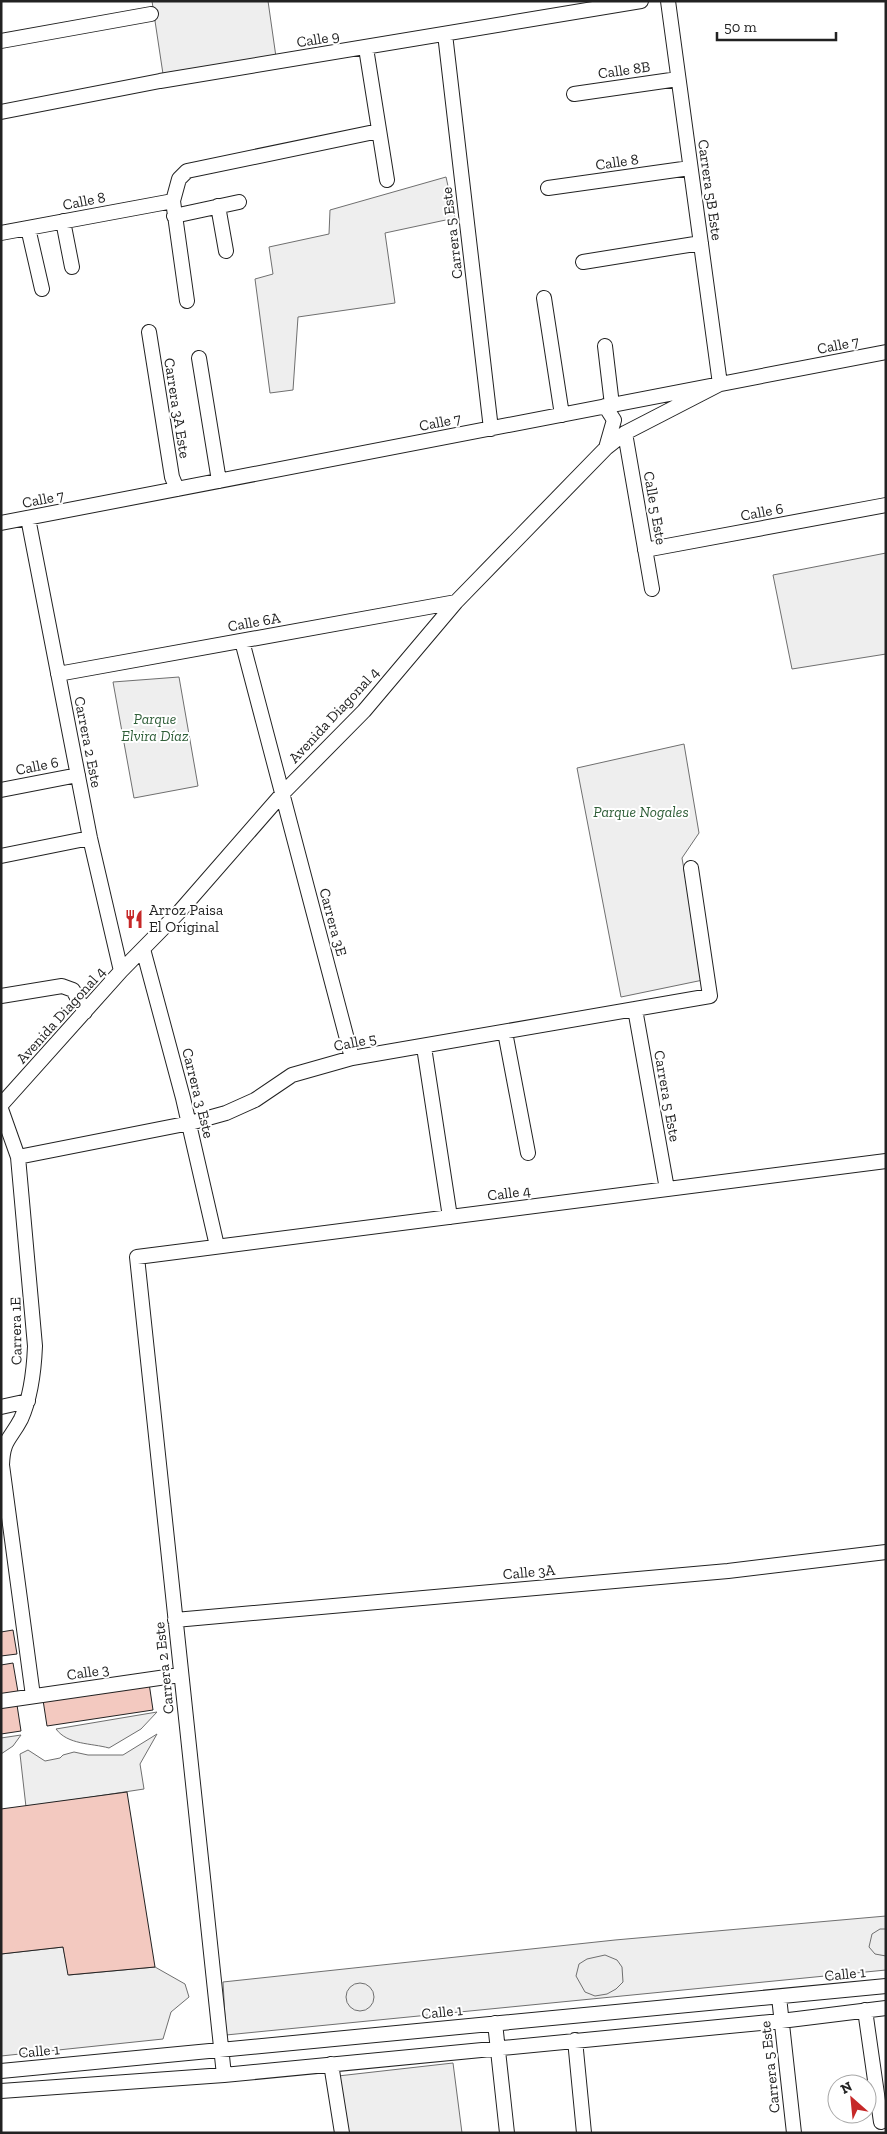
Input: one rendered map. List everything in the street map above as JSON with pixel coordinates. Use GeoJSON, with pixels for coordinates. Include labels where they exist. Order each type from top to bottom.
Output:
{"type":"FeatureCollection","features":[{"type":"Feature","properties":{"kind":"street","name":"Calle 9"},"geometry":{"type":"LineString","coordinates":[[1,112],[160,82],[641,1]]}},
{"type":"Feature","properties":{"kind":"street","name":"Carrera 5B Este"},"geometry":{"type":"LineString","coordinates":[[668,1],[720,384]]}},
{"type":"Feature","properties":{"kind":"street"},"geometry":{"type":"LineString","coordinates":[[1,41],[151,14]]}},
{"type":"Feature","properties":{"kind":"street","name":"Carrera 5 Este"},"geometry":{"type":"LineString","coordinates":[[445,34],[491,429]]}},
{"type":"Feature","properties":{"kind":"street"},"geometry":{"type":"LineString","coordinates":[[366,48],[387,180]]}},
{"type":"Feature","properties":{"kind":"street","name":"Calle 8B"},"geometry":{"type":"LineString","coordinates":[[574,94],[678,79]]}},
{"type":"Feature","properties":{"kind":"street"},"geometry":{"type":"LineString","coordinates":[[187,301],[173,201],[179,179],[187,170],[379,131]]}},
{"type":"Feature","properties":{"kind":"street","name":"Calle 8"},"geometry":{"type":"LineString","coordinates":[[548,188],[690,168]]}},
{"type":"Feature","properties":{"kind":"street","name":"Calle 8"},"geometry":{"type":"LineString","coordinates":[[1,233],[173,201]]}},
{"type":"Feature","properties":{"kind":"street"},"geometry":{"type":"LineString","coordinates":[[174,216],[239,202]]}},
{"type":"Feature","properties":{"kind":"street"},"geometry":{"type":"LineString","coordinates":[[218,206],[226,251]]}},
{"type":"Feature","properties":{"kind":"street"},"geometry":{"type":"LineString","coordinates":[[63,221],[72,267]]}},
{"type":"Feature","properties":{"kind":"street"},"geometry":{"type":"LineString","coordinates":[[28,228],[42,289]]}},
{"type":"Feature","properties":{"kind":"street"},"geometry":{"type":"LineString","coordinates":[[583,262],[701,243]]}},
{"type":"Feature","properties":{"kind":"street"},"geometry":{"type":"LineString","coordinates":[[544,298],[562,415]]}},
{"type":"Feature","properties":{"kind":"street","name":"Carrera 3A Este"},"geometry":{"type":"LineString","coordinates":[[148,332],[172,477],[177,489]]}},
{"type":"Feature","properties":{"kind":"street"},"geometry":{"type":"LineString","coordinates":[[604,346],[609,406],[614,420],[606,448]]}},
{"type":"Feature","properties":{"kind":"street","name":"Calle 7"},"geometry":{"type":"LineString","coordinates":[[1,523],[886,352]]}},
{"type":"Feature","properties":{"kind":"street"},"geometry":{"type":"LineString","coordinates":[[199,358],[219,481]]}},
{"type":"Feature","properties":{"kind":"street","name":"Avenida Diagonal 4"},"geometry":{"type":"LineString","coordinates":[[1,1105],[121,971],[180,911],[283,794],[364,711],[456,602],[606,448],[625,433],[720,384]]}},
{"type":"Feature","properties":{"kind":"street","name":"Calle 5 Este"},"geometry":{"type":"LineString","coordinates":[[625,433],[652,589]]}},
{"type":"Feature","properties":{"kind":"street","name":"Calle 6"},"geometry":{"type":"LineString","coordinates":[[645,550],[886,505]]}},
{"type":"Feature","properties":{"kind":"street","name":"Carrera 2 Este"},"geometry":{"type":"LineString","coordinates":[[28,518],[90,838],[121,971]]}},
{"type":"Feature","properties":{"kind":"street","name":"Calle 6A"},"geometry":{"type":"LineString","coordinates":[[58,674],[456,602]]}},
{"type":"Feature","properties":{"kind":"street","name":"Carrera 3E"},"geometry":{"type":"LineString","coordinates":[[242,641],[352,1058]]}},
{"type":"Feature","properties":{"kind":"street","name":"Calle 6"},"geometry":{"type":"LineString","coordinates":[[1,790],[78,775]]}},
{"type":"Feature","properties":{"kind":"street"},"geometry":{"type":"LineString","coordinates":[[1,856],[90,838]]}},
{"type":"Feature","properties":{"kind":"street","name":"Calle 5"},"geometry":{"type":"LineString","coordinates":[[18,1157],[190,1123],[226,1113],[255,1100],[292,1075],[352,1058],[710,996],[692,868]]}},
{"type":"Feature","properties":{"kind":"street","name":"Carrera 3 Este"},"geometry":{"type":"LineString","coordinates":[[143,949],[190,1123],[217,1246]]}},
{"type":"Feature","properties":{"kind":"street"},"geometry":{"type":"LineString","coordinates":[[1,996],[62,986],[73,990],[85,1012]]}},
{"type":"Feature","properties":{"kind":"street","name":"Carrera 5 Este"},"geometry":{"type":"LineString","coordinates":[[635,1010],[667,1189]]}},
{"type":"Feature","properties":{"kind":"street"},"geometry":{"type":"LineString","coordinates":[[505,1032],[528,1152]]}},
{"type":"Feature","properties":{"kind":"street"},"geometry":{"type":"LineString","coordinates":[[424,1047],[450,1217]]}},
{"type":"Feature","properties":{"kind":"street","name":"Carrera 1E"},"geometry":{"type":"LineString","coordinates":[[1,1109],[18,1157],[35,1346],[28,1401],[20,1420],[3,1447],[2,1465],[33,1696]]}},
{"type":"Feature","properties":{"kind":"street","name":"Calle 4"},"geometry":{"type":"LineString","coordinates":[[137,1257],[886,1161]]}},
{"type":"Feature","properties":{"kind":"street","name":"Carrera 2 Este"},"geometry":{"type":"LineString","coordinates":[[137,1257],[224,2075]]}},
{"type":"Feature","properties":{"kind":"street"},"geometry":{"type":"LineString","coordinates":[[1,1407],[28,1401]]}},
{"type":"Feature","properties":{"kind":"street","name":"Calle 3A"},"geometry":{"type":"LineString","coordinates":[[175,1620],[728,1571],[886,1552]]}},
{"type":"Feature","properties":{"kind":"street","name":"Calle 3"},"geometry":{"type":"LineString","coordinates":[[1,1701],[180,1674]]}},
{"type":"Feature","properties":{"kind":"street","name":"Calle 1"},"geometry":{"type":"LineString","coordinates":[[1,2071],[886,1986]]}},
{"type":"Feature","properties":{"kind":"street","name":"Carrera 5 Este"},"geometry":{"type":"LineString","coordinates":[[779,1997],[794,2133]]}},
{"type":"Feature","properties":{"kind":"street"},"geometry":{"type":"LineString","coordinates":[[1,2091],[224,2075],[781,2021],[886,2008]]}},
{"type":"Feature","properties":{"kind":"street"},"geometry":{"type":"LineString","coordinates":[[865,2010],[881,2122]]}},
{"type":"Feature","properties":{"kind":"street"},"geometry":{"type":"LineString","coordinates":[[495,2023],[507,2133]]}},
{"type":"Feature","properties":{"kind":"street"},"geometry":{"type":"LineString","coordinates":[[575,2040],[584,2133]]}},
{"type":"Feature","properties":{"kind":"street"},"geometry":{"type":"LineString","coordinates":[[331,2064],[342,2133]]}},
{"type":"Feature","properties":{"kind":"green space"},"geometry":{"type":"Polygon","coordinates":[[[152,1],[268,1],[276,57],[163,74],[152,1]]]}},
{"type":"Feature","properties":{"kind":"green space"},"geometry":{"type":"Polygon","coordinates":[[[446,177],[455,218],[385,233],[395,303],[298,317],[293,390],[270,393],[255,279],[273,274],[269,247],[329,234],[330,210],[446,177]]]}},
{"type":"Feature","properties":{"kind":"green space"},"geometry":{"type":"Polygon","coordinates":[[[886,553],[886,654],[792,669],[773,575],[886,553]]]}},
{"type":"Feature","properties":{"kind":"green space","name":"Parque Elvira Díaz"},"geometry":{"type":"Polygon","coordinates":[[[179,677],[198,786],[134,798],[113,682],[179,677]]]}},
{"type":"Feature","properties":{"kind":"green space","name":"Parque Nogales"},"geometry":{"type":"Polygon","coordinates":[[[684,744],[699,833],[682,858],[703,980],[621,997],[577,768],[684,744]]]}},
{"type":"Feature","properties":{"kind":"green space"},"geometry":{"type":"Polygon","coordinates":[[[157,1712],[141,1729],[109,1748],[73,1741],[56,1729],[157,1712]]]}},
{"type":"Feature","properties":{"kind":"green space"},"geometry":{"type":"Polygon","coordinates":[[[157,1734],[140,1764],[144,1789],[26,1807],[20,1754],[28,1750],[45,1761],[60,1758],[63,1755],[74,1752],[88,1755],[123,1755],[157,1734]]]}},
{"type":"Feature","properties":{"kind":"green space"},"geometry":{"type":"Polygon","coordinates":[[[21,1735],[13,1746],[1,1754],[1,1738],[21,1735]]]}},
{"type":"Feature","properties":{"kind":"green space"},"geometry":{"type":"Polygon","coordinates":[[[886,1916],[886,1970],[226,2035],[223,1982],[615,1940],[886,1916]]]}},
{"type":"Feature","properties":{"kind":"green space"},"geometry":{"type":"Polygon","coordinates":[[[453,2063],[462,2133],[345,2133],[338,2076],[453,2063]]]}},
{"type":"Feature","properties":{"kind":"shaded area"},"geometry":{"type":"Polygon","coordinates":[[[880,1929],[886,1929],[886,1956],[875,1954],[869,1947],[872,1934],[880,1929]]]}},
{"type":"Feature","properties":{"kind":"shaded area"},"geometry":{"type":"Polygon","coordinates":[[[63,1947],[69,1975],[155,1967],[185,1984],[189,1997],[171,2012],[163,2039],[1,2056],[1,1954],[63,1947]]]}},
{"type":"Feature","properties":{"kind":"shaded area"},"geometry":{"type":"Polygon","coordinates":[[[605,1955],[617,1960],[622,1967],[623,1982],[607,1994],[595,1996],[585,1992],[576,1976],[579,1964],[587,1959],[605,1955]]]}},
{"type":"Feature","properties":{"kind":"shaded area"},"geometry":{"type":"Polygon","coordinates":[[[360,1983],[370,1987],[374,1997],[370,2007],[360,2011],[350,2007],[346,1997],[350,1987],[360,1983]]]}},
{"type":"Feature","properties":{"kind":"building"},"geometry":{"type":"Polygon","coordinates":[[[13,1630],[17,1654],[1,1656],[1,1632],[13,1630]]]}},
{"type":"Feature","properties":{"kind":"building"},"geometry":{"type":"Polygon","coordinates":[[[13,1663],[18,1692],[1,1694],[1,1665],[13,1663]]]}},
{"type":"Feature","properties":{"kind":"building"},"geometry":{"type":"Polygon","coordinates":[[[149,1683],[153,1710],[47,1726],[43,1700],[149,1683]]]}},
{"type":"Feature","properties":{"kind":"building"},"geometry":{"type":"Polygon","coordinates":[[[17,1705],[21,1731],[1,1734],[1,1707],[17,1705]]]}},
{"type":"Feature","properties":{"kind":"building"},"geometry":{"type":"Polygon","coordinates":[[[127,1792],[155,1967],[68,1975],[63,1947],[1,1954],[1,1809],[127,1792]]]}},
{"type":"Feature","properties":{"kind":"place","name":"Arroz Paisa El Original"},"geometry":{"type":"Point","coordinates":[134,919]}}]}
